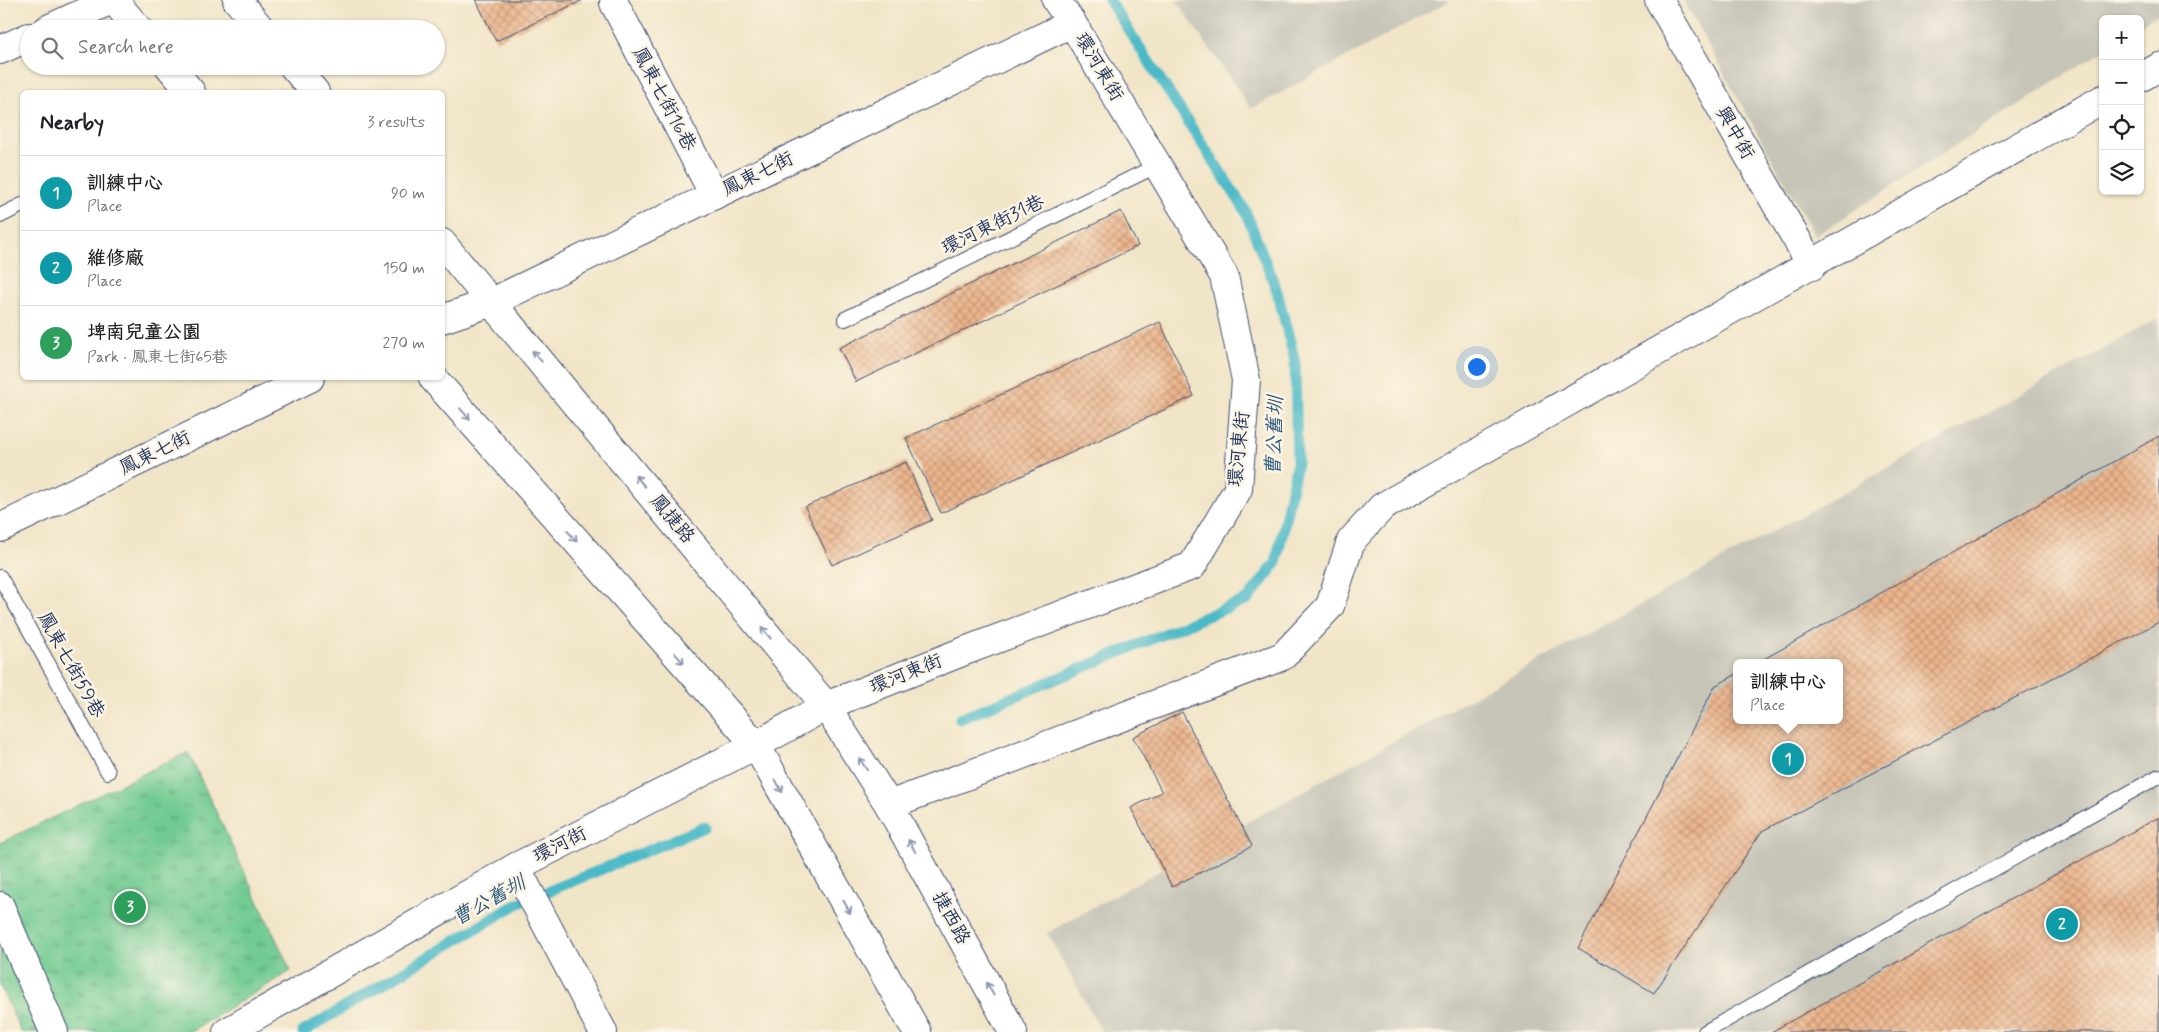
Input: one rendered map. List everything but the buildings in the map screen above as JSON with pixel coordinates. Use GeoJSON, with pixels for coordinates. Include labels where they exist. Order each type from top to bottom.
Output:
{"type":"FeatureCollection","features":[{"type":"Feature","properties":{"kind":"street"},"geometry":{"type":"LineString","coordinates":[[68,20],[112,0],[130,20]]}},
{"type":"Feature","properties":{"kind":"street"},"geometry":{"type":"LineString","coordinates":[[237,0],[254,20]]}},
{"type":"Feature","properties":{"kind":"street","name":"環河東街"},"geometry":{"type":"LineString","coordinates":[[792,725],[826,706],[962,652],[1192,566],[1238,489],[1246,380],[1224,276],[1072,23],[1056,0]]}},
{"type":"Feature","properties":{"kind":"street","name":"興中街"},"geometry":{"type":"LineString","coordinates":[[1659,0],[1812,266]]}},
{"type":"Feature","properties":{"kind":"street","name":"鳳東七街16巷"},"geometry":{"type":"LineString","coordinates":[[614,2],[714,195]]}},
{"type":"Feature","properties":{"kind":"street","name":"鳳東七街"},"geometry":{"type":"LineString","coordinates":[[445,318],[492,302],[1072,23]]}},
{"type":"Feature","properties":{"kind":"street"},"geometry":{"type":"LineString","coordinates":[[0,50],[20,41]]}},
{"type":"Feature","properties":{"kind":"street"},"geometry":{"type":"LineString","coordinates":[[2144,76],[2159,67]]}},
{"type":"Feature","properties":{"kind":"street"},"geometry":{"type":"LineString","coordinates":[[177,75],[189,90]]}},
{"type":"Feature","properties":{"kind":"street"},"geometry":{"type":"LineString","coordinates":[[301,75],[313,90]]}},
{"type":"Feature","properties":{"kind":"street"},"geometry":{"type":"LineString","coordinates":[[889,805],[1283,656],[1330,606],[1351,542],[1382,507],[1812,266],[2099,101]]}},
{"type":"Feature","properties":{"kind":"street","name":"鳳捷路"},"geometry":{"type":"LineString","coordinates":[[445,247],[826,706],[889,805]]}},
{"type":"Feature","properties":{"kind":"street","name":"鳳東七街"},"geometry":{"type":"LineString","coordinates":[[0,528],[306,380]]}},
{"type":"Feature","properties":{"kind":"street"},"geometry":{"type":"LineString","coordinates":[[434,380],[756,745],[918,1032]]}},
{"type":"Feature","properties":{"kind":"street","name":"環河街"},"geometry":{"type":"LineString","coordinates":[[227,1032],[792,725]]}},
{"type":"Feature","properties":{"kind":"street","name":"捷西路"},"geometry":{"type":"LineString","coordinates":[[889,805],[1013,1032]]}},
{"type":"Feature","properties":{"kind":"street"},"geometry":{"type":"LineString","coordinates":[[520,874],[603,1032]]}},
{"type":"Feature","properties":{"kind":"street"},"geometry":{"type":"LineString","coordinates":[[0,906],[54,1032]]}},
{"type":"Feature","properties":{"kind":"lane","name":"環河東街31巷"},"geometry":{"type":"LineString","coordinates":[[845,319],[1158,165]]}},
{"type":"Feature","properties":{"kind":"lane"},"geometry":{"type":"LineString","coordinates":[[0,216],[20,206]]}},
{"type":"Feature","properties":{"kind":"lane","name":"鳳東七街59巷"},"geometry":{"type":"LineString","coordinates":[[0,577],[108,772]]}},
{"type":"Feature","properties":{"kind":"lane"},"geometry":{"type":"LineString","coordinates":[[1705,1032],[1727,1027],[2159,776]]}},
{"type":"Feature","properties":{"kind":"shaded area"},"geometry":{"type":"Polygon","coordinates":[[[1176,0],[1451,0],[1251,109],[1176,0]]]}},
{"type":"Feature","properties":{"kind":"shaded area"},"geometry":{"type":"Polygon","coordinates":[[[1683,0],[2159,0],[2159,13],[2144,22],[2144,15],[2099,15],[2099,53],[1815,236],[1683,0]]]}},
{"type":"Feature","properties":{"kind":"shaded area"},"geometry":{"type":"Polygon","coordinates":[[[2159,318],[2159,1032],[1102,1032],[1047,933],[2159,318]]]}},
{"type":"Feature","properties":{"kind":"green space"},"geometry":{"type":"Polygon","coordinates":[[[188,752],[291,971],[189,1032],[21,1032],[0,985],[0,843],[188,752]]]}},
{"type":"Feature","properties":{"kind":"waterway","name":"曹公舊圳"},"geometry":{"type":"LineString","coordinates":[[960,719],[1248,599],[1276,563],[1297,463],[1295,361],[1277,291],[1245,210],[1109,0]]}},
{"type":"Feature","properties":{"kind":"waterway","name":"曹公舊圳"},"geometry":{"type":"LineString","coordinates":[[303,1032],[517,904],[705,827]]}},
{"type":"Feature","properties":{"kind":"place","name":"訓練中心"},"geometry":{"type":"Point","coordinates":[1788,759]}},
{"type":"Feature","properties":{"kind":"place","name":"埤南兒童公園"},"geometry":{"type":"Point","coordinates":[130,907]}},
{"type":"Feature","properties":{"kind":"place","name":"維修廠"},"geometry":{"type":"Point","coordinates":[2062,924]}}]}
